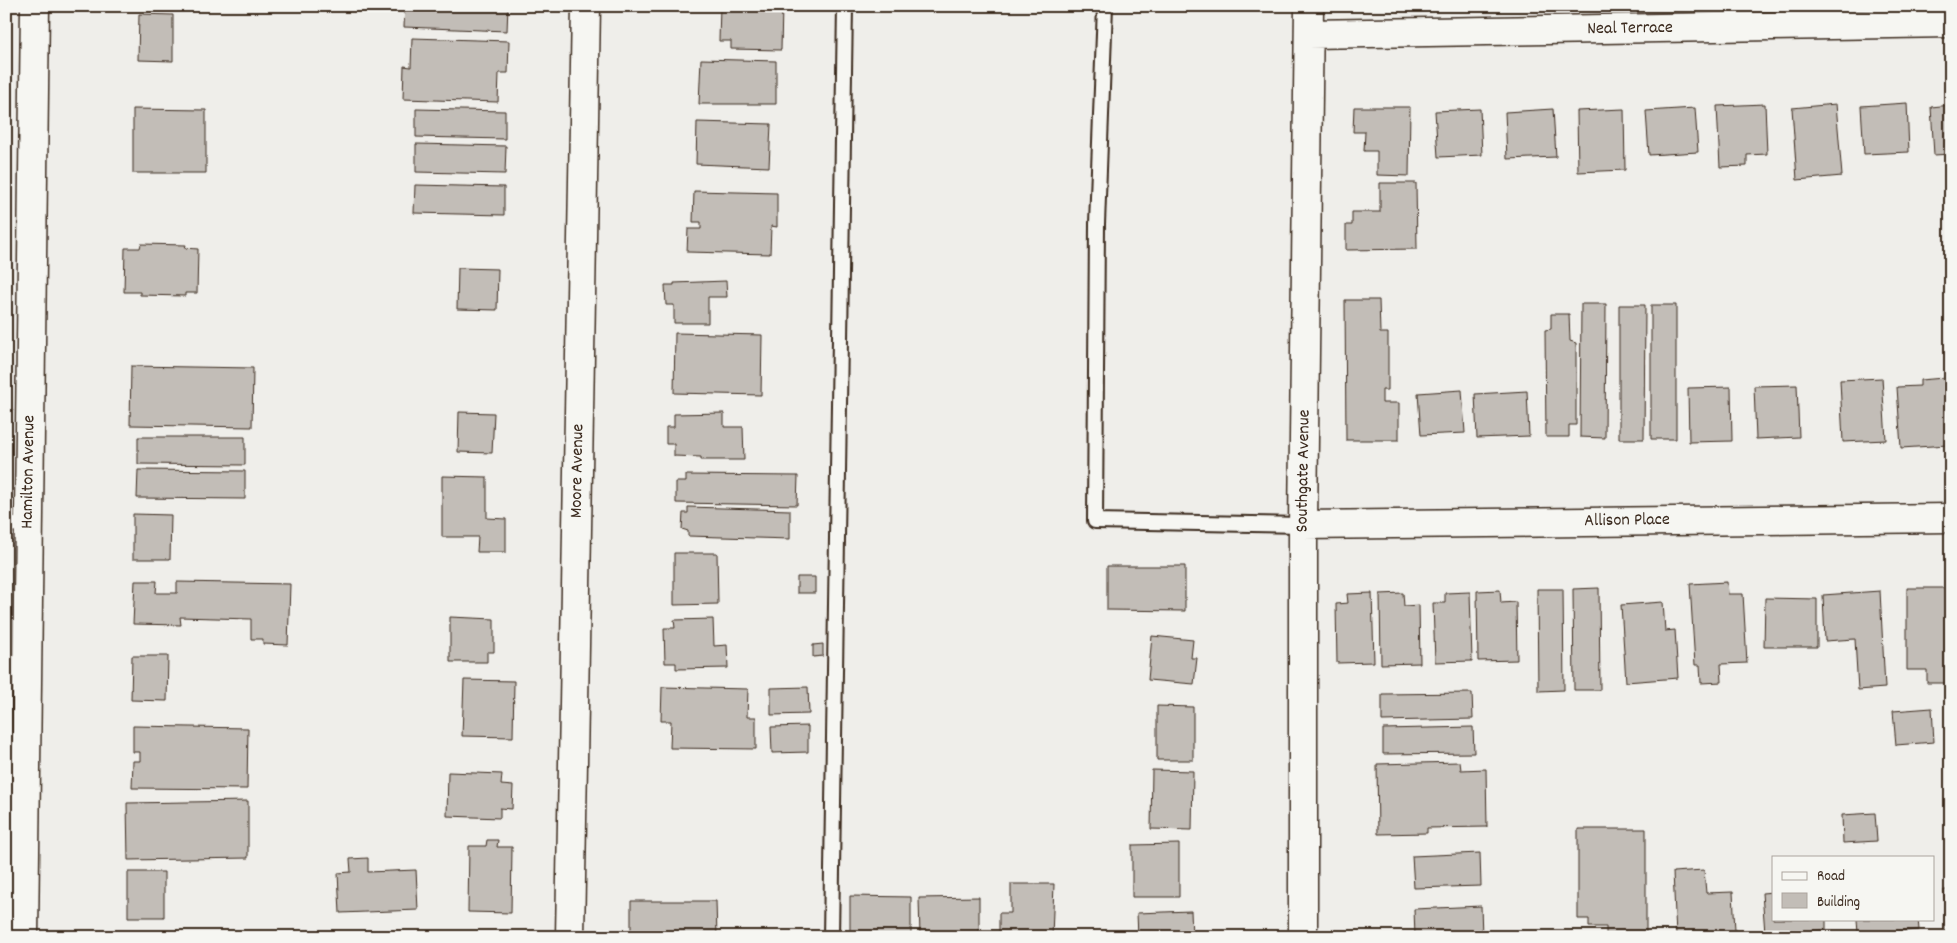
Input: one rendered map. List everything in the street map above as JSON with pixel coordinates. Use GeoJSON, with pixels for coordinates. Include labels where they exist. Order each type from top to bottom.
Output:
{"type":"FeatureCollection","features":[{"type":"Feature","properties":{"kind":"street","name":"Hamilton Avenue"},"geometry":{"type":"LineString","coordinates":[[24,937],[18,524],[35,6]]}},
{"type":"Feature","properties":{"kind":"street","name":"Moore Avenue"},"geometry":{"type":"LineString","coordinates":[[570,937],[586,6]]}},
{"type":"Feature","properties":{"kind":"street","name":"Southgate Avenue"},"geometry":{"type":"LineString","coordinates":[[1303,937],[1303,525],[1309,6]]}},
{"type":"Feature","properties":{"kind":"street","name":"Neal Terrace"},"geometry":{"type":"LineString","coordinates":[[1309,34],[1951,23]]}},
{"type":"Feature","properties":{"kind":"street","name":"Allison Place"},"geometry":{"type":"LineString","coordinates":[[1303,525],[1951,518]]}},
{"type":"Feature","properties":{"kind":"lane"},"geometry":{"type":"LineString","coordinates":[[831,937],[845,6]]}},
{"type":"Feature","properties":{"kind":"lane"},"geometry":{"type":"LineString","coordinates":[[1105,6],[1097,224],[1095,521],[1303,525]]}},
{"type":"Feature","properties":{"kind":"building"},"geometry":{"type":"Polygon","coordinates":[[[405,6],[508,6],[507,31],[404,27],[405,6]]]}},
{"type":"Feature","properties":{"kind":"building"},"geometry":{"type":"Polygon","coordinates":[[[720,6],[782,6],[781,50],[731,49],[731,41],[719,41],[720,6]]]}},
{"type":"Feature","properties":{"kind":"building"},"geometry":{"type":"Polygon","coordinates":[[[139,14],[173,15],[173,61],[138,60],[139,14]]]}},
{"type":"Feature","properties":{"kind":"building"},"geometry":{"type":"Polygon","coordinates":[[[412,38],[509,41],[508,73],[499,73],[498,102],[403,99],[404,66],[411,67],[412,38]]]}},
{"type":"Feature","properties":{"kind":"building"},"geometry":{"type":"Polygon","coordinates":[[[701,59],[776,61],[776,104],[699,104],[701,59]]]}},
{"type":"Feature","properties":{"kind":"building"},"geometry":{"type":"Polygon","coordinates":[[[1907,103],[1909,152],[1864,154],[1861,106],[1907,103]]]}},
{"type":"Feature","properties":{"kind":"building"},"geometry":{"type":"Polygon","coordinates":[[[1765,104],[1767,154],[1747,155],[1747,166],[1720,167],[1717,106],[1765,104]]]}},
{"type":"Feature","properties":{"kind":"building"},"geometry":{"type":"Polygon","coordinates":[[[1836,104],[1842,176],[1797,180],[1792,108],[1836,104]]]}},
{"type":"Feature","properties":{"kind":"building"},"geometry":{"type":"Polygon","coordinates":[[[1951,105],[1951,154],[1934,155],[1931,107],[1951,105]]]}},
{"type":"Feature","properties":{"kind":"building"},"geometry":{"type":"Polygon","coordinates":[[[1354,107],[1410,107],[1409,176],[1377,175],[1377,151],[1364,151],[1365,132],[1353,132],[1354,107]]]}},
{"type":"Feature","properties":{"kind":"building"},"geometry":{"type":"Polygon","coordinates":[[[1695,108],[1698,152],[1649,155],[1646,111],[1695,108]]]}},
{"type":"Feature","properties":{"kind":"building"},"geometry":{"type":"Polygon","coordinates":[[[133,109],[206,110],[206,173],[133,173],[133,109]]]}},
{"type":"Feature","properties":{"kind":"building"},"geometry":{"type":"Polygon","coordinates":[[[416,109],[505,111],[505,139],[416,137],[416,109]]]}},
{"type":"Feature","properties":{"kind":"building"},"geometry":{"type":"Polygon","coordinates":[[[1480,109],[1482,155],[1438,157],[1435,111],[1480,109]]]}},
{"type":"Feature","properties":{"kind":"building"},"geometry":{"type":"Polygon","coordinates":[[[1553,109],[1556,157],[1507,159],[1505,112],[1553,109]]]}},
{"type":"Feature","properties":{"kind":"building"},"geometry":{"type":"Polygon","coordinates":[[[1624,109],[1625,170],[1578,172],[1577,111],[1624,109]]]}},
{"type":"Feature","properties":{"kind":"building"},"geometry":{"type":"Polygon","coordinates":[[[697,122],[771,124],[769,167],[696,164],[697,122]]]}},
{"type":"Feature","properties":{"kind":"building"},"geometry":{"type":"Polygon","coordinates":[[[416,144],[506,146],[505,174],[416,172],[416,144]]]}},
{"type":"Feature","properties":{"kind":"building"},"geometry":{"type":"Polygon","coordinates":[[[1380,183],[1416,183],[1417,249],[1346,250],[1346,225],[1352,225],[1352,212],[1380,212],[1380,183]]]}},
{"type":"Feature","properties":{"kind":"building"},"geometry":{"type":"Polygon","coordinates":[[[415,185],[504,187],[504,215],[414,213],[415,185]]]}},
{"type":"Feature","properties":{"kind":"building"},"geometry":{"type":"Polygon","coordinates":[[[694,191],[777,193],[777,227],[771,226],[770,254],[687,252],[688,229],[701,229],[701,222],[693,222],[694,191]]]}},
{"type":"Feature","properties":{"kind":"building"},"geometry":{"type":"Polygon","coordinates":[[[141,244],[186,245],[185,248],[198,249],[197,293],[185,293],[185,296],[140,295],[140,292],[124,292],[125,248],[140,248],[141,244]]]}},
{"type":"Feature","properties":{"kind":"building"},"geometry":{"type":"Polygon","coordinates":[[[458,268],[498,269],[497,310],[457,309],[458,268]]]}},
{"type":"Feature","properties":{"kind":"building"},"geometry":{"type":"Polygon","coordinates":[[[726,281],[727,297],[708,297],[708,323],[674,323],[674,305],[666,305],[665,285],[726,281]]]}},
{"type":"Feature","properties":{"kind":"building"},"geometry":{"type":"Polygon","coordinates":[[[1345,300],[1379,300],[1380,333],[1388,333],[1388,390],[1382,390],[1382,403],[1399,403],[1399,440],[1346,440],[1345,300]]]}},
{"type":"Feature","properties":{"kind":"building"},"geometry":{"type":"Polygon","coordinates":[[[1581,304],[1606,304],[1605,438],[1580,437],[1581,304]]]}},
{"type":"Feature","properties":{"kind":"building"},"geometry":{"type":"Polygon","coordinates":[[[1619,305],[1645,305],[1644,439],[1619,439],[1619,305]]]}},
{"type":"Feature","properties":{"kind":"building"},"geometry":{"type":"Polygon","coordinates":[[[1651,305],[1676,305],[1676,439],[1651,439],[1651,305]]]}},
{"type":"Feature","properties":{"kind":"building"},"geometry":{"type":"Polygon","coordinates":[[[1551,314],[1569,314],[1570,341],[1576,343],[1576,425],[1569,425],[1569,437],[1546,437],[1545,330],[1551,329],[1551,314]]]}},
{"type":"Feature","properties":{"kind":"building"},"geometry":{"type":"Polygon","coordinates":[[[675,333],[762,335],[761,395],[674,393],[675,333]]]}},
{"type":"Feature","properties":{"kind":"building"},"geometry":{"type":"Polygon","coordinates":[[[131,366],[253,368],[252,427],[130,425],[131,366]]]}},
{"type":"Feature","properties":{"kind":"building"},"geometry":{"type":"Polygon","coordinates":[[[1882,378],[1886,440],[1843,442],[1840,380],[1882,378]]]}},
{"type":"Feature","properties":{"kind":"building"},"geometry":{"type":"Polygon","coordinates":[[[1944,378],[1948,445],[1901,448],[1897,387],[1920,386],[1920,380],[1944,378]]]}},
{"type":"Feature","properties":{"kind":"building"},"geometry":{"type":"Polygon","coordinates":[[[1797,385],[1799,437],[1756,439],[1754,386],[1797,385]]]}},
{"type":"Feature","properties":{"kind":"building"},"geometry":{"type":"Polygon","coordinates":[[[1731,387],[1732,441],[1689,442],[1688,388],[1731,387]]]}},
{"type":"Feature","properties":{"kind":"building"},"geometry":{"type":"Polygon","coordinates":[[[1462,390],[1465,433],[1421,435],[1418,393],[1462,390]]]}},
{"type":"Feature","properties":{"kind":"building"},"geometry":{"type":"Polygon","coordinates":[[[1527,391],[1529,436],[1477,438],[1475,394],[1527,391]]]}},
{"type":"Feature","properties":{"kind":"building"},"geometry":{"type":"Polygon","coordinates":[[[459,412],[494,413],[492,453],[458,452],[459,412]]]}},
{"type":"Feature","properties":{"kind":"building"},"geometry":{"type":"Polygon","coordinates":[[[724,413],[724,427],[743,427],[744,460],[701,460],[701,457],[674,456],[674,444],[666,444],[666,427],[674,427],[674,414],[724,413]]]}},
{"type":"Feature","properties":{"kind":"building"},"geometry":{"type":"Polygon","coordinates":[[[138,437],[245,437],[245,465],[138,464],[138,437]]]}},
{"type":"Feature","properties":{"kind":"building"},"geometry":{"type":"Polygon","coordinates":[[[138,470],[245,471],[245,499],[137,498],[138,470]]]}},
{"type":"Feature","properties":{"kind":"building"},"geometry":{"type":"Polygon","coordinates":[[[686,475],[798,476],[797,505],[676,503],[676,482],[686,482],[686,475]]]}},
{"type":"Feature","properties":{"kind":"building"},"geometry":{"type":"Polygon","coordinates":[[[442,476],[487,477],[487,518],[506,519],[506,552],[477,552],[478,537],[442,537],[442,476]]]}},
{"type":"Feature","properties":{"kind":"building"},"geometry":{"type":"Polygon","coordinates":[[[688,507],[790,510],[790,539],[688,536],[688,531],[682,529],[683,513],[688,513],[688,507]]]}},
{"type":"Feature","properties":{"kind":"building"},"geometry":{"type":"Polygon","coordinates":[[[133,514],[171,515],[170,559],[133,559],[133,514]]]}},
{"type":"Feature","properties":{"kind":"building"},"geometry":{"type":"Polygon","coordinates":[[[674,553],[717,553],[718,604],[674,605],[674,553]]]}},
{"type":"Feature","properties":{"kind":"building"},"geometry":{"type":"Polygon","coordinates":[[[1107,566],[1185,566],[1185,611],[1107,610],[1107,566]]]}},
{"type":"Feature","properties":{"kind":"building"},"geometry":{"type":"Polygon","coordinates":[[[797,577],[815,577],[815,593],[797,593],[797,577]]]}},
{"type":"Feature","properties":{"kind":"building"},"geometry":{"type":"Polygon","coordinates":[[[135,581],[157,581],[156,593],[177,593],[177,582],[290,584],[288,645],[263,644],[263,639],[251,639],[251,619],[180,617],[181,625],[133,624],[135,581]]]}},
{"type":"Feature","properties":{"kind":"building"},"geometry":{"type":"Polygon","coordinates":[[[1727,582],[1728,594],[1743,594],[1747,663],[1721,664],[1722,682],[1701,683],[1700,665],[1695,665],[1690,584],[1727,582]]]}},
{"type":"Feature","properties":{"kind":"building"},"geometry":{"type":"Polygon","coordinates":[[[1599,588],[1600,690],[1574,690],[1573,589],[1599,588]]]}},
{"type":"Feature","properties":{"kind":"building"},"geometry":{"type":"Polygon","coordinates":[[[1907,588],[1951,588],[1951,683],[1927,683],[1927,670],[1907,670],[1907,588]]]}},
{"type":"Feature","properties":{"kind":"building"},"geometry":{"type":"Polygon","coordinates":[[[1537,589],[1563,589],[1564,690],[1538,691],[1537,589]]]}},
{"type":"Feature","properties":{"kind":"building"},"geometry":{"type":"Polygon","coordinates":[[[1500,590],[1501,603],[1516,602],[1517,660],[1478,661],[1477,591],[1500,590]]]}},
{"type":"Feature","properties":{"kind":"building"},"geometry":{"type":"Polygon","coordinates":[[[1880,591],[1885,688],[1858,690],[1855,639],[1825,641],[1823,595],[1880,591]]]}},
{"type":"Feature","properties":{"kind":"building"},"geometry":{"type":"Polygon","coordinates":[[[1470,592],[1472,661],[1435,662],[1433,603],[1445,603],[1445,593],[1470,592]]]}},
{"type":"Feature","properties":{"kind":"building"},"geometry":{"type":"Polygon","coordinates":[[[1372,593],[1374,662],[1337,663],[1336,604],[1348,603],[1347,594],[1372,593]]]}},
{"type":"Feature","properties":{"kind":"building"},"geometry":{"type":"Polygon","coordinates":[[[1403,593],[1404,606],[1419,605],[1420,663],[1381,664],[1380,594],[1403,593]]]}},
{"type":"Feature","properties":{"kind":"building"},"geometry":{"type":"Polygon","coordinates":[[[1765,598],[1817,599],[1817,647],[1764,647],[1765,598]]]}},
{"type":"Feature","properties":{"kind":"building"},"geometry":{"type":"Polygon","coordinates":[[[1663,602],[1665,631],[1675,630],[1678,678],[1626,682],[1621,605],[1663,602]]]}},
{"type":"Feature","properties":{"kind":"building"},"geometry":{"type":"Polygon","coordinates":[[[450,617],[494,619],[494,652],[487,652],[487,662],[450,662],[450,617]]]}},
{"type":"Feature","properties":{"kind":"building"},"geometry":{"type":"Polygon","coordinates":[[[713,619],[714,646],[727,645],[728,668],[676,669],[676,663],[665,663],[664,628],[675,628],[674,620],[713,619]]]}},
{"type":"Feature","properties":{"kind":"building"},"geometry":{"type":"Polygon","coordinates":[[[1152,636],[1193,640],[1191,658],[1197,658],[1194,684],[1148,680],[1152,636]]]}},
{"type":"Feature","properties":{"kind":"building"},"geometry":{"type":"Polygon","coordinates":[[[823,644],[823,656],[813,657],[813,645],[823,644]]]}},
{"type":"Feature","properties":{"kind":"building"},"geometry":{"type":"Polygon","coordinates":[[[132,656],[168,656],[167,701],[131,700],[132,656]]]}},
{"type":"Feature","properties":{"kind":"building"},"geometry":{"type":"Polygon","coordinates":[[[464,680],[514,681],[513,737],[462,736],[464,680]]]}},
{"type":"Feature","properties":{"kind":"building"},"geometry":{"type":"Polygon","coordinates":[[[662,687],[748,689],[747,717],[756,717],[756,749],[670,748],[671,721],[661,721],[662,687]]]}},
{"type":"Feature","properties":{"kind":"building"},"geometry":{"type":"Polygon","coordinates":[[[808,687],[809,714],[771,715],[771,688],[808,687]]]}},
{"type":"Feature","properties":{"kind":"building"},"geometry":{"type":"Polygon","coordinates":[[[1472,693],[1473,719],[1382,721],[1382,694],[1472,693]]]}},
{"type":"Feature","properties":{"kind":"building"},"geometry":{"type":"Polygon","coordinates":[[[1157,706],[1193,707],[1193,760],[1157,760],[1157,706]]]}},
{"type":"Feature","properties":{"kind":"building"},"geometry":{"type":"Polygon","coordinates":[[[1932,708],[1934,742],[1896,745],[1893,711],[1932,708]]]}},
{"type":"Feature","properties":{"kind":"building"},"geometry":{"type":"Polygon","coordinates":[[[133,726],[248,728],[247,789],[132,788],[133,761],[140,761],[140,752],[133,752],[133,726]]]}},
{"type":"Feature","properties":{"kind":"building"},"geometry":{"type":"Polygon","coordinates":[[[808,726],[808,752],[772,753],[771,727],[808,726]]]}},
{"type":"Feature","properties":{"kind":"building"},"geometry":{"type":"Polygon","coordinates":[[[1473,727],[1474,753],[1383,754],[1383,729],[1473,727]]]}},
{"type":"Feature","properties":{"kind":"building"},"geometry":{"type":"Polygon","coordinates":[[[1460,762],[1461,770],[1486,769],[1487,827],[1427,828],[1427,833],[1378,834],[1377,764],[1460,762]]]}},
{"type":"Feature","properties":{"kind":"building"},"geometry":{"type":"Polygon","coordinates":[[[1152,770],[1193,771],[1192,830],[1151,829],[1152,770]]]}},
{"type":"Feature","properties":{"kind":"building"},"geometry":{"type":"Polygon","coordinates":[[[448,772],[502,774],[501,785],[513,786],[512,809],[500,808],[500,818],[447,816],[448,772]]]}},
{"type":"Feature","properties":{"kind":"building"},"geometry":{"type":"Polygon","coordinates":[[[248,801],[248,858],[128,860],[127,803],[248,801]]]}},
{"type":"Feature","properties":{"kind":"building"},"geometry":{"type":"Polygon","coordinates":[[[1875,813],[1877,841],[1843,843],[1842,815],[1875,813]]]}},
{"type":"Feature","properties":{"kind":"building"},"geometry":{"type":"Polygon","coordinates":[[[1578,829],[1646,829],[1646,933],[1606,934],[1606,927],[1589,927],[1589,919],[1578,919],[1578,829]]]}},
{"type":"Feature","properties":{"kind":"building"},"geometry":{"type":"Polygon","coordinates":[[[487,840],[498,840],[497,847],[512,847],[511,913],[468,912],[469,846],[486,846],[487,840]]]}},
{"type":"Feature","properties":{"kind":"building"},"geometry":{"type":"Polygon","coordinates":[[[1179,844],[1179,897],[1132,897],[1132,845],[1179,844]]]}},
{"type":"Feature","properties":{"kind":"building"},"geometry":{"type":"Polygon","coordinates":[[[1480,853],[1481,886],[1414,888],[1412,856],[1480,853]]]}},
{"type":"Feature","properties":{"kind":"building"},"geometry":{"type":"Polygon","coordinates":[[[368,858],[368,872],[416,870],[418,910],[340,913],[338,873],[351,872],[350,859],[368,858]]]}},
{"type":"Feature","properties":{"kind":"building"},"geometry":{"type":"Polygon","coordinates":[[[1704,870],[1706,893],[1733,892],[1735,931],[1676,935],[1673,872],[1704,870]]]}},
{"type":"Feature","properties":{"kind":"building"},"geometry":{"type":"Polygon","coordinates":[[[128,872],[164,872],[164,917],[128,917],[128,872]]]}},
{"type":"Feature","properties":{"kind":"building"},"geometry":{"type":"Polygon","coordinates":[[[1011,884],[1054,884],[1052,937],[999,937],[999,913],[1011,913],[1011,884]]]}},
{"type":"Feature","properties":{"kind":"building"},"geometry":{"type":"Polygon","coordinates":[[[1944,890],[1951,890],[1951,933],[1946,933],[1944,890]]]}},
{"type":"Feature","properties":{"kind":"building"},"geometry":{"type":"Polygon","coordinates":[[[1772,892],[1772,920],[1826,920],[1826,930],[1765,933],[1762,893],[1772,892]]]}},
{"type":"Feature","properties":{"kind":"building"},"geometry":{"type":"Polygon","coordinates":[[[850,896],[911,897],[911,937],[850,937],[850,896]]]}},
{"type":"Feature","properties":{"kind":"building"},"geometry":{"type":"Polygon","coordinates":[[[979,897],[979,937],[920,937],[919,898],[979,897]]]}},
{"type":"Feature","properties":{"kind":"building"},"geometry":{"type":"Polygon","coordinates":[[[631,901],[716,901],[717,937],[631,937],[631,901]]]}},
{"type":"Feature","properties":{"kind":"building"},"geometry":{"type":"Polygon","coordinates":[[[1481,906],[1482,937],[1415,937],[1414,909],[1481,906]]]}},
{"type":"Feature","properties":{"kind":"building"},"geometry":{"type":"Polygon","coordinates":[[[1191,911],[1192,937],[1138,937],[1137,913],[1191,911]]]}},
{"type":"Feature","properties":{"kind":"building"},"geometry":{"type":"Polygon","coordinates":[[[1857,920],[1918,920],[1919,930],[1858,934],[1857,920]]]}}]}
